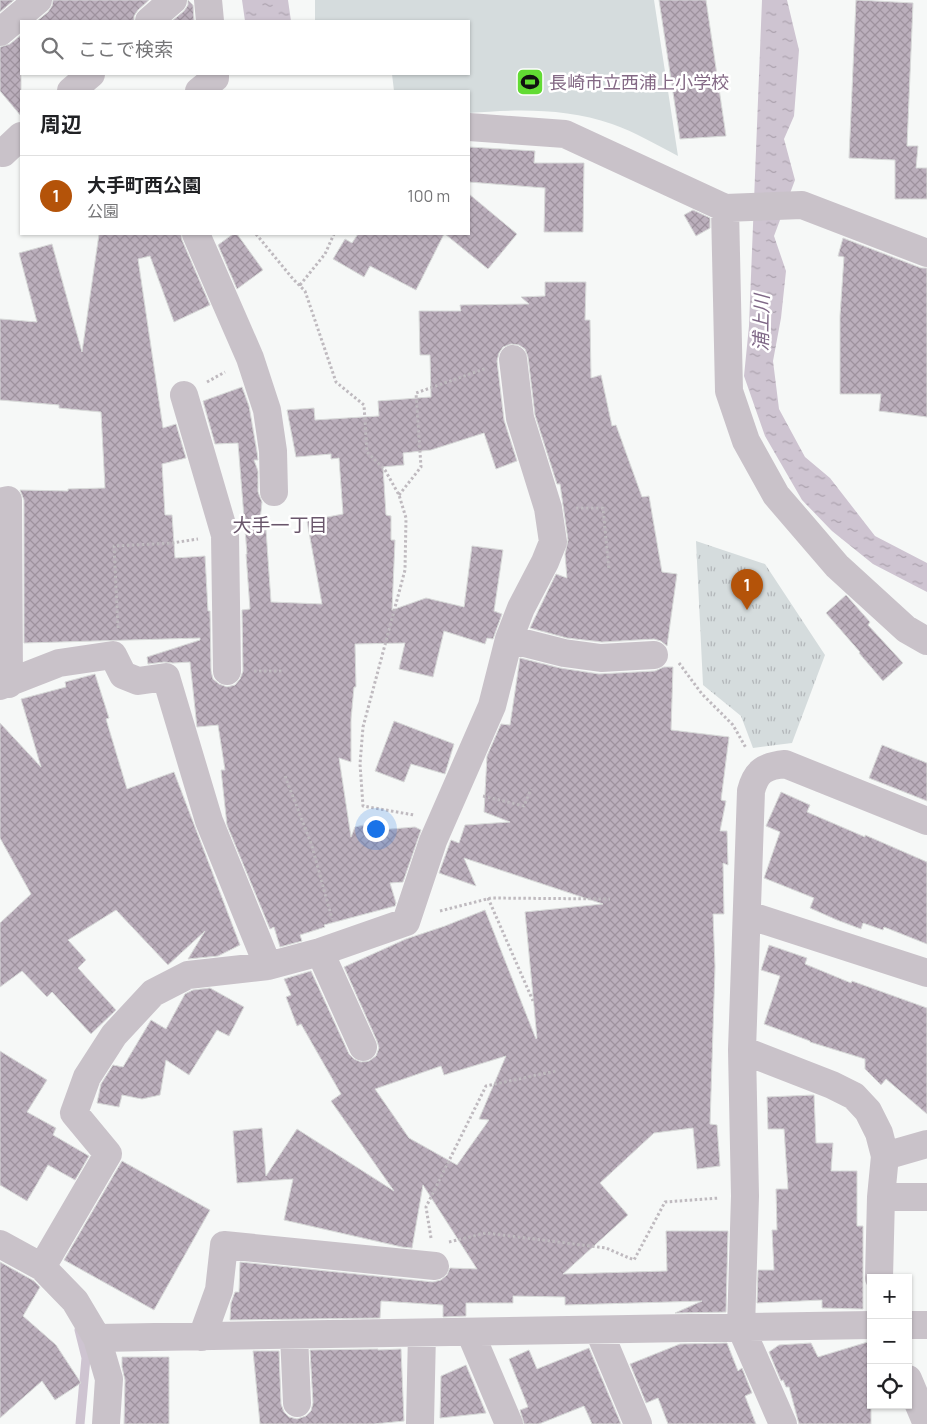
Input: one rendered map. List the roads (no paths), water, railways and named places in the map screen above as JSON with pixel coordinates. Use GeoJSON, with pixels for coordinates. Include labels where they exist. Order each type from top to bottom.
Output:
{"type":"FeatureCollection","features":[{"type":"Feature","properties":{"kind":"street"},"geometry":{"type":"LineString","coordinates":[[0,32],[38,0]]}},
{"type":"Feature","properties":{"kind":"street"},"geometry":{"type":"LineString","coordinates":[[150,20],[173,0]]}},
{"type":"Feature","properties":{"kind":"street"},"geometry":{"type":"LineString","coordinates":[[208,0],[210,20]]}},
{"type":"Feature","properties":{"kind":"street"},"geometry":{"type":"LineString","coordinates":[[72,90],[90,75]]}},
{"type":"Feature","properties":{"kind":"street"},"geometry":{"type":"LineString","coordinates":[[200,90],[215,78],[215,75]]}},
{"type":"Feature","properties":{"kind":"street"},"geometry":{"type":"LineString","coordinates":[[470,127],[565,134],[725,208],[802,205],[927,253]]}},
{"type":"Feature","properties":{"kind":"street"},"geometry":{"type":"LineString","coordinates":[[725,208],[729,391],[746,441],[776,495],[837,566],[906,629],[927,641]]}},
{"type":"Feature","properties":{"kind":"street"},"geometry":{"type":"LineString","coordinates":[[196,235],[250,358],[267,410],[273,451],[274,492]]}},
{"type":"Feature","properties":{"kind":"street"},"geometry":{"type":"LineString","coordinates":[[42,1267],[108,1154],[74,1113],[86,1077],[114,1035],[153,993],[188,975],[268,966],[330,949],[406,922],[433,841],[492,706],[509,639],[521,608],[545,562],[553,542],[548,508],[520,418],[513,359]]}},
{"type":"Feature","properties":{"kind":"street"},"geometry":{"type":"LineString","coordinates":[[184,395],[225,534],[228,671]]}},
{"type":"Feature","properties":{"kind":"street"},"geometry":{"type":"LineString","coordinates":[[0,502],[8,500],[4,685],[59,663],[113,655],[123,675],[138,681],[166,677],[209,821],[268,966]]}},
{"type":"Feature","properties":{"kind":"street"},"geometry":{"type":"LineString","coordinates":[[509,639],[564,653],[601,658],[654,655]]}},
{"type":"Feature","properties":{"kind":"street"},"geometry":{"type":"LineString","coordinates":[[783,1424],[741,1328],[745,1196],[742,1050],[751,790],[753,782],[759,773],[771,765],[784,764],[927,821]]}},
{"type":"Feature","properties":{"kind":"street"},"geometry":{"type":"LineString","coordinates":[[748,915],[927,973]]}},
{"type":"Feature","properties":{"kind":"street"},"geometry":{"type":"LineString","coordinates":[[330,949],[363,1047]]}},
{"type":"Feature","properties":{"kind":"street"},"geometry":{"type":"LineString","coordinates":[[742,1050],[832,1085],[854,1096],[868,1111],[879,1133],[885,1156],[881,1197],[878,1274]]}},
{"type":"Feature","properties":{"kind":"street"},"geometry":{"type":"LineString","coordinates":[[885,1156],[927,1144]]}},
{"type":"Feature","properties":{"kind":"street"},"geometry":{"type":"LineString","coordinates":[[881,1197],[927,1197]]}},
{"type":"Feature","properties":{"kind":"street"},"geometry":{"type":"LineString","coordinates":[[0,1244],[42,1267],[75,1301],[97,1338],[109,1379],[106,1424]]}},
{"type":"Feature","properties":{"kind":"street"},"geometry":{"type":"LineString","coordinates":[[202,1337],[219,1290],[224,1246],[435,1266]]}},
{"type":"Feature","properties":{"kind":"street"},"geometry":{"type":"LineString","coordinates":[[912,1325],[927,1325]]}},
{"type":"Feature","properties":{"kind":"street"},"geometry":{"type":"LineString","coordinates":[[97,1338],[867,1326]]}},
{"type":"Feature","properties":{"kind":"street"},"geometry":{"type":"LineString","coordinates":[[599,1331],[638,1424]]}},
{"type":"Feature","properties":{"kind":"street"},"geometry":{"type":"LineString","coordinates":[[470,1332],[509,1424]]}},
{"type":"Feature","properties":{"kind":"street"},"geometry":{"type":"LineString","coordinates":[[420,1424],[422,1333]]}},
{"type":"Feature","properties":{"kind":"street"},"geometry":{"type":"LineString","coordinates":[[294,1335],[297,1403]]}},
{"type":"Feature","properties":{"kind":"street"},"geometry":{"type":"LineString","coordinates":[[912,1389],[926,1424]]}},
{"type":"Feature","properties":{"kind":"water"},"geometry":{"type":"Polygon","coordinates":[[[242,0],[288,0],[291,20],[245,20],[242,0]]]}},
{"type":"Feature","properties":{"kind":"water","name":"浦上川"},"geometry":{"type":"Polygon","coordinates":[[[762,0],[787,0],[799,50],[794,116],[784,139],[795,180],[774,236],[786,271],[781,318],[773,361],[779,409],[805,457],[830,478],[875,536],[927,563],[927,592],[873,564],[832,531],[802,500],[765,436],[744,376],[749,326],[762,0]]]}},
{"type":"Feature","properties":{"kind":"waterway"},"geometry":{"type":"LineString","coordinates":[[79,1330],[86,1358],[80,1424]]}},
{"type":"Feature","properties":{"kind":"place","name":"長崎市立西浦上小学校"},"geometry":{"type":"Point","coordinates":[530,82]}},
{"type":"Feature","properties":{"kind":"place","name":"大手町西公園"},"geometry":{"type":"Point","coordinates":[747,610]}},
{"type":"Feature","properties":{"kind":"district","name":"大手一丁目"},"geometry":{"type":"Point","coordinates":[280,525]}}]}
